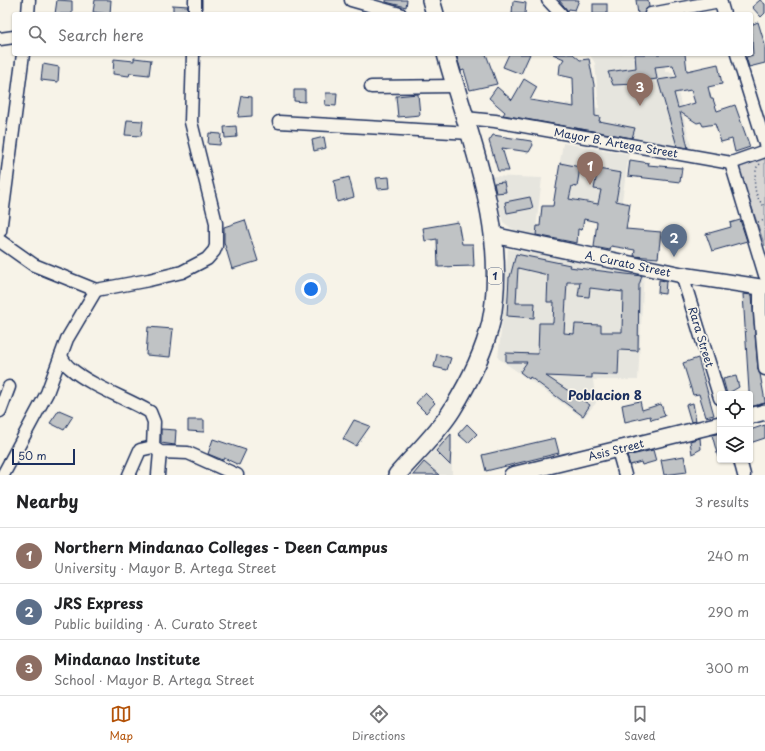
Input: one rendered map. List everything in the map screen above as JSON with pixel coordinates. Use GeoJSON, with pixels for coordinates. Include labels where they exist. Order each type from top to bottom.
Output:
{"type":"FeatureCollection","features":[{"type":"Feature","properties":{"kind":"highway","name":"1"},"geometry":{"type":"LineString","coordinates":[[397,475],[452,411],[483,349],[491,322],[495,282],[493,235],[481,169],[447,56]]}},
{"type":"Feature","properties":{"kind":"main road","name":"A. Curato Street"},"geometry":{"type":"LineString","coordinates":[[493,235],[682,275],[763,283]]}},
{"type":"Feature","properties":{"kind":"main road"},"geometry":{"type":"LineString","coordinates":[[753,415],[765,412]]}},
{"type":"Feature","properties":{"kind":"main road","name":"Asis Street"},"geometry":{"type":"LineString","coordinates":[[512,475],[717,425]]}},
{"type":"Feature","properties":{"kind":"street"},"geometry":{"type":"LineString","coordinates":[[28,12],[29,0]]}},
{"type":"Feature","properties":{"kind":"street"},"geometry":{"type":"LineString","coordinates":[[194,12],[195,0]]}},
{"type":"Feature","properties":{"kind":"street"},"geometry":{"type":"LineString","coordinates":[[351,0],[393,12]]}},
{"type":"Feature","properties":{"kind":"street"},"geometry":{"type":"LineString","coordinates":[[548,0],[559,12]]}},
{"type":"Feature","properties":{"kind":"street"},"geometry":{"type":"LineString","coordinates":[[661,12],[720,0],[723,12]]}},
{"type":"Feature","properties":{"kind":"street"},"geometry":{"type":"LineString","coordinates":[[0,39],[12,37]]}},
{"type":"Feature","properties":{"kind":"street"},"geometry":{"type":"LineString","coordinates":[[0,230],[23,56]]}},
{"type":"Feature","properties":{"kind":"street"},"geometry":{"type":"LineString","coordinates":[[2,245],[34,265],[96,290],[182,272],[207,259],[214,251],[218,238],[216,223],[192,122],[193,56]]}},
{"type":"Feature","properties":{"kind":"street"},"geometry":{"type":"LineString","coordinates":[[738,56],[765,144]]}},
{"type":"Feature","properties":{"kind":"street"},"geometry":{"type":"LineString","coordinates":[[370,87],[455,86]]}},
{"type":"Feature","properties":{"kind":"street","name":"Mayor B. Artega Street"},"geometry":{"type":"LineString","coordinates":[[279,122],[467,125],[495,121],[730,163],[765,151]]}},
{"type":"Feature","properties":{"kind":"street"},"geometry":{"type":"LineString","coordinates":[[730,163],[763,283],[760,313],[765,369]]}},
{"type":"Feature","properties":{"kind":"street","name":"Rara Street"},"geometry":{"type":"LineString","coordinates":[[682,275],[718,391]]}},
{"type":"Feature","properties":{"kind":"street"},"geometry":{"type":"LineString","coordinates":[[3,475],[47,393],[67,339],[96,290]]}},
{"type":"Feature","properties":{"kind":"street"},"geometry":{"type":"LineString","coordinates":[[61,356],[69,368],[97,385],[124,397],[150,412],[154,422],[158,475]]}},
{"type":"Feature","properties":{"kind":"street"},"geometry":{"type":"LineString","coordinates":[[0,411],[9,387]]}},
{"type":"Feature","properties":{"kind":"street"},"geometry":{"type":"LineString","coordinates":[[129,475],[140,450],[156,449],[188,453],[237,475]]}},
{"type":"Feature","properties":{"kind":"street"},"geometry":{"type":"LineString","coordinates":[[618,450],[625,475]]}},
{"type":"Feature","properties":{"kind":"street"},"geometry":{"type":"LineString","coordinates":[[741,463],[744,475]]}},
{"type":"Feature","properties":{"kind":"path"},"geometry":{"type":"LineString","coordinates":[[764,161],[757,167],[754,187],[760,203],[765,207]]}},
{"type":"Feature","properties":{"kind":"shaded area"},"geometry":{"type":"Polygon","coordinates":[[[591,56],[664,56],[665,72],[673,72],[693,154],[562,130],[566,103],[599,108],[595,63],[591,56]]]}},
{"type":"Feature","properties":{"kind":"shaded area"},"geometry":{"type":"Polygon","coordinates":[[[563,143],[629,154],[618,226],[551,215],[563,143]]]}},
{"type":"Feature","properties":{"kind":"shaded area"},"geometry":{"type":"Polygon","coordinates":[[[765,154],[765,246],[738,166],[765,154]]]}},
{"type":"Feature","properties":{"kind":"shaded area"},"geometry":{"type":"Polygon","coordinates":[[[491,176],[542,178],[535,236],[519,234],[503,222],[491,176]]]}},
{"type":"Feature","properties":{"kind":"shaded area"},"geometry":{"type":"Polygon","coordinates":[[[508,249],[644,271],[638,380],[593,380],[596,403],[583,418],[498,358],[508,249]]]}},
{"type":"Feature","properties":{"kind":"shaded area"},"geometry":{"type":"Polygon","coordinates":[[[451,432],[452,475],[412,475],[451,432]]]}},
{"type":"Feature","properties":{"kind":"building"},"geometry":{"type":"Polygon","coordinates":[[[57,0],[72,1],[72,12],[55,12],[57,0]]]}},
{"type":"Feature","properties":{"kind":"building"},"geometry":{"type":"Polygon","coordinates":[[[95,0],[111,0],[110,12],[93,12],[95,0]]]}},
{"type":"Feature","properties":{"kind":"building"},"geometry":{"type":"Polygon","coordinates":[[[386,0],[407,0],[406,7],[386,2],[386,0]]]}},
{"type":"Feature","properties":{"kind":"building"},"geometry":{"type":"Polygon","coordinates":[[[559,0],[579,0],[575,10],[569,9],[568,11],[559,0]]]}},
{"type":"Feature","properties":{"kind":"building"},"geometry":{"type":"Polygon","coordinates":[[[636,0],[648,0],[649,7],[645,12],[638,12],[636,0]]]}},
{"type":"Feature","properties":{"kind":"building"},"geometry":{"type":"Polygon","coordinates":[[[760,0],[765,4],[765,13],[761,17],[752,7],[760,0]]]}},
{"type":"Feature","properties":{"kind":"building"},"geometry":{"type":"Polygon","coordinates":[[[513,1],[526,3],[525,12],[512,12],[513,1]]]}},
{"type":"Feature","properties":{"kind":"building"},"geometry":{"type":"Polygon","coordinates":[[[593,4],[607,4],[607,12],[593,12],[593,4]]]}},
{"type":"Feature","properties":{"kind":"building"},"geometry":{"type":"Polygon","coordinates":[[[173,5],[188,6],[187,12],[173,12],[173,5]]]}},
{"type":"Feature","properties":{"kind":"building"},"geometry":{"type":"Polygon","coordinates":[[[758,22],[765,45],[765,63],[749,67],[746,57],[753,56],[753,24],[758,22]]]}},
{"type":"Feature","properties":{"kind":"building"},"geometry":{"type":"Polygon","coordinates":[[[457,56],[487,56],[497,84],[470,90],[464,70],[461,71],[457,56]]]}},
{"type":"Feature","properties":{"kind":"building"},"geometry":{"type":"Polygon","coordinates":[[[508,56],[529,56],[521,74],[503,67],[508,56]]]}},
{"type":"Feature","properties":{"kind":"building"},"geometry":{"type":"Polygon","coordinates":[[[557,56],[575,56],[580,60],[589,59],[594,85],[595,116],[600,117],[599,121],[635,128],[632,138],[503,115],[505,112],[489,98],[497,87],[512,100],[524,79],[537,87],[530,100],[574,107],[573,78],[559,75],[560,65],[564,59],[557,56]]]}},
{"type":"Feature","properties":{"kind":"building"},"geometry":{"type":"Polygon","coordinates":[[[635,56],[685,56],[687,71],[718,64],[722,84],[708,87],[711,99],[713,99],[717,111],[735,105],[750,147],[735,152],[732,139],[721,142],[715,124],[703,126],[701,122],[697,123],[680,112],[688,148],[677,146],[658,80],[677,77],[673,65],[655,67],[657,79],[636,82],[636,84],[613,85],[608,72],[636,68],[635,56]],[[691,90],[674,93],[678,108],[695,103],[691,90]]]}},
{"type":"Feature","properties":{"kind":"building"},"geometry":{"type":"Polygon","coordinates":[[[134,58],[151,60],[149,75],[130,73],[129,76],[113,74],[114,59],[134,61],[134,58]]]}},
{"type":"Feature","properties":{"kind":"building"},"geometry":{"type":"Polygon","coordinates":[[[43,64],[59,67],[58,82],[41,80],[43,64]]]}},
{"type":"Feature","properties":{"kind":"building"},"geometry":{"type":"Polygon","coordinates":[[[294,90],[305,90],[305,102],[294,101],[294,90]]]}},
{"type":"Feature","properties":{"kind":"building"},"geometry":{"type":"Polygon","coordinates":[[[326,93],[337,93],[336,106],[325,105],[326,93]]]}},
{"type":"Feature","properties":{"kind":"building"},"geometry":{"type":"Polygon","coordinates":[[[418,94],[420,115],[398,117],[396,96],[418,94]]]}},
{"type":"Feature","properties":{"kind":"building"},"geometry":{"type":"Polygon","coordinates":[[[242,96],[252,97],[252,116],[238,117],[242,96]]]}},
{"type":"Feature","properties":{"kind":"building"},"geometry":{"type":"Polygon","coordinates":[[[127,120],[143,121],[141,136],[125,135],[127,120]]]}},
{"type":"Feature","properties":{"kind":"building"},"geometry":{"type":"Polygon","coordinates":[[[236,126],[237,137],[225,138],[224,127],[236,126]]]}},
{"type":"Feature","properties":{"kind":"building"},"geometry":{"type":"Polygon","coordinates":[[[209,133],[221,134],[220,145],[208,144],[209,133]]]}},
{"type":"Feature","properties":{"kind":"building"},"geometry":{"type":"Polygon","coordinates":[[[493,135],[531,141],[533,145],[529,152],[502,148],[509,171],[498,171],[489,141],[493,135]]]}},
{"type":"Feature","properties":{"kind":"building"},"geometry":{"type":"Polygon","coordinates":[[[324,137],[326,148],[314,151],[312,140],[324,137]]]}},
{"type":"Feature","properties":{"kind":"building"},"geometry":{"type":"Polygon","coordinates":[[[630,160],[649,163],[648,165],[682,168],[680,182],[628,176],[630,160]]]}},
{"type":"Feature","properties":{"kind":"building"},"geometry":{"type":"Polygon","coordinates":[[[560,163],[580,167],[577,187],[572,186],[569,199],[598,204],[601,190],[594,189],[598,169],[621,173],[616,201],[630,204],[626,229],[661,232],[658,258],[634,256],[635,250],[611,246],[610,250],[594,247],[597,222],[584,219],[582,230],[578,229],[577,243],[536,235],[537,226],[540,226],[542,206],[553,206],[560,163]]]}},
{"type":"Feature","properties":{"kind":"building"},"geometry":{"type":"Polygon","coordinates":[[[349,177],[354,197],[337,202],[334,181],[349,177]]]}},
{"type":"Feature","properties":{"kind":"building"},"geometry":{"type":"Polygon","coordinates":[[[389,177],[390,188],[378,189],[376,178],[389,177]]]}},
{"type":"Feature","properties":{"kind":"building"},"geometry":{"type":"Polygon","coordinates":[[[504,182],[506,192],[496,193],[494,183],[504,182]]]}},
{"type":"Feature","properties":{"kind":"building"},"geometry":{"type":"Polygon","coordinates":[[[530,197],[533,208],[507,213],[505,202],[530,197]]]}},
{"type":"Feature","properties":{"kind":"building"},"geometry":{"type":"Polygon","coordinates":[[[245,220],[258,261],[232,269],[224,242],[224,227],[245,220]]]}},
{"type":"Feature","properties":{"kind":"building"},"geometry":{"type":"Polygon","coordinates":[[[740,220],[747,241],[712,251],[706,234],[731,227],[730,223],[740,220]]]}},
{"type":"Feature","properties":{"kind":"building"},"geometry":{"type":"Polygon","coordinates":[[[458,222],[462,244],[473,244],[474,266],[438,267],[437,239],[425,241],[423,228],[458,222]]]}},
{"type":"Feature","properties":{"kind":"building"},"geometry":{"type":"Polygon","coordinates":[[[516,254],[570,265],[569,267],[642,276],[639,285],[638,351],[619,350],[618,375],[592,374],[592,378],[546,376],[590,405],[583,416],[530,377],[529,379],[520,372],[527,362],[506,362],[506,353],[538,354],[539,323],[553,323],[554,302],[547,302],[548,275],[518,268],[516,303],[535,303],[534,318],[507,316],[510,277],[516,254]],[[567,282],[564,333],[574,334],[575,324],[601,325],[601,332],[622,332],[623,292],[590,288],[589,297],[578,296],[580,282],[567,282]]]}},
{"type":"Feature","properties":{"kind":"building"},"geometry":{"type":"Polygon","coordinates":[[[659,280],[666,281],[665,294],[658,293],[659,280]]]}},
{"type":"Feature","properties":{"kind":"building"},"geometry":{"type":"Polygon","coordinates":[[[743,294],[752,295],[758,370],[765,403],[753,406],[753,391],[749,391],[743,294]]]}},
{"type":"Feature","properties":{"kind":"building"},"geometry":{"type":"Polygon","coordinates":[[[148,327],[173,329],[170,357],[146,355],[148,327]]]}},
{"type":"Feature","properties":{"kind":"building"},"geometry":{"type":"Polygon","coordinates":[[[437,354],[451,358],[447,370],[434,367],[437,354]]]}},
{"type":"Feature","properties":{"kind":"building"},"geometry":{"type":"Polygon","coordinates":[[[698,358],[714,415],[706,417],[699,394],[693,395],[683,363],[698,358]]]}},
{"type":"Feature","properties":{"kind":"building"},"geometry":{"type":"Polygon","coordinates":[[[736,376],[739,387],[732,391],[726,391],[723,379],[736,376]]]}},
{"type":"Feature","properties":{"kind":"building"},"geometry":{"type":"Polygon","coordinates":[[[425,393],[435,403],[426,413],[416,403],[425,393]]]}},
{"type":"Feature","properties":{"kind":"building"},"geometry":{"type":"Polygon","coordinates":[[[640,401],[642,410],[661,404],[665,416],[651,420],[650,416],[625,422],[622,405],[640,401]]]}},
{"type":"Feature","properties":{"kind":"building"},"geometry":{"type":"Polygon","coordinates":[[[693,403],[696,421],[691,422],[686,405],[693,403]]]}},
{"type":"Feature","properties":{"kind":"building"},"geometry":{"type":"Polygon","coordinates":[[[59,410],[73,416],[64,430],[50,423],[59,410]]]}},
{"type":"Feature","properties":{"kind":"building"},"geometry":{"type":"Polygon","coordinates":[[[188,420],[204,420],[204,432],[188,431],[188,420]]]}},
{"type":"Feature","properties":{"kind":"building"},"geometry":{"type":"Polygon","coordinates":[[[354,420],[370,426],[356,446],[343,439],[354,420]]]}},
{"type":"Feature","properties":{"kind":"building"},"geometry":{"type":"Polygon","coordinates":[[[467,424],[477,434],[468,443],[458,434],[467,424]]]}},
{"type":"Feature","properties":{"kind":"building"},"geometry":{"type":"Polygon","coordinates":[[[765,425],[765,438],[753,442],[753,429],[765,425]]]}},
{"type":"Feature","properties":{"kind":"building"},"geometry":{"type":"Polygon","coordinates":[[[161,429],[176,430],[175,445],[161,443],[161,429]]]}},
{"type":"Feature","properties":{"kind":"building"},"geometry":{"type":"Polygon","coordinates":[[[451,434],[451,450],[450,465],[436,451],[451,434]]]}},
{"type":"Feature","properties":{"kind":"building"},"geometry":{"type":"Polygon","coordinates":[[[717,434],[717,453],[712,435],[717,434]]]}},
{"type":"Feature","properties":{"kind":"building"},"geometry":{"type":"Polygon","coordinates":[[[555,438],[559,453],[486,471],[482,455],[555,438]]]}},
{"type":"Feature","properties":{"kind":"building"},"geometry":{"type":"Polygon","coordinates":[[[700,438],[701,449],[692,454],[690,441],[700,438]]]}},
{"type":"Feature","properties":{"kind":"building"},"geometry":{"type":"Polygon","coordinates":[[[213,439],[246,450],[239,465],[224,458],[223,460],[208,454],[213,439]]]}},
{"type":"Feature","properties":{"kind":"building"},"geometry":{"type":"Polygon","coordinates":[[[653,450],[656,461],[642,465],[641,462],[630,465],[627,456],[653,450]]]}},
{"type":"Feature","properties":{"kind":"building"},"geometry":{"type":"Polygon","coordinates":[[[684,456],[687,472],[664,475],[661,460],[684,456]]]}},
{"type":"Feature","properties":{"kind":"building"},"geometry":{"type":"Polygon","coordinates":[[[424,462],[439,475],[413,475],[424,462]]]}},
{"type":"Feature","properties":{"kind":"place","name":"Mindanao Institute"},"geometry":{"type":"Point","coordinates":[640,106]}},
{"type":"Feature","properties":{"kind":"place","name":"Northern Mindanao Colleges - Deen Campus"},"geometry":{"type":"Point","coordinates":[590,185]}},
{"type":"Feature","properties":{"kind":"place","name":"JRS Express"},"geometry":{"type":"Point","coordinates":[674,257]}},
{"type":"Feature","properties":{"kind":"district","name":"Poblacion 8"},"geometry":{"type":"Point","coordinates":[605,395]}}]}
